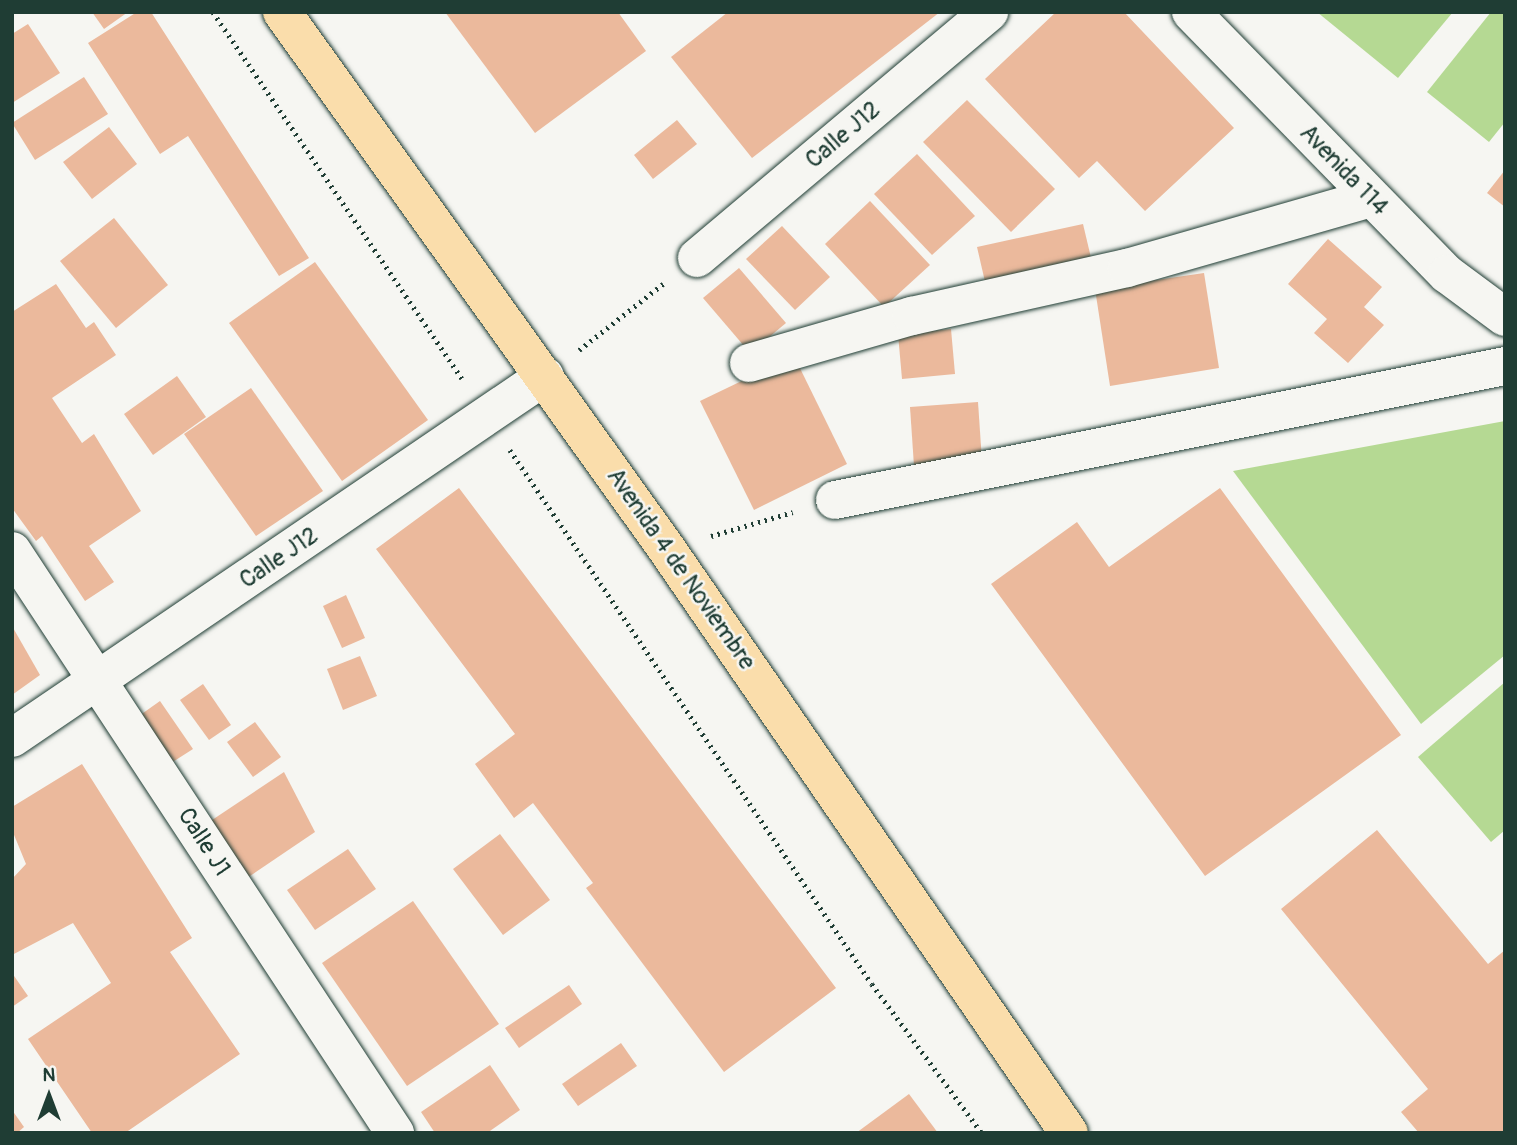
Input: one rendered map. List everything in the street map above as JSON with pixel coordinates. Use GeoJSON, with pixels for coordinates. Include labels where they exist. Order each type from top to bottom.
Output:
{"type":"FeatureCollection","features":[{"type":"Feature","properties":{"kind":"main road","name":"Avenida 4 de Noviembre"},"geometry":{"type":"LineString","coordinates":[[282,12],[666,548],[1069,1133]]}},
{"type":"Feature","properties":{"kind":"street","name":"Calle J12"},"geometry":{"type":"LineString","coordinates":[[697,258],[989,12]]}},
{"type":"Feature","properties":{"kind":"street","name":"Avenida 114"},"geometry":{"type":"LineString","coordinates":[[1191,12],[1447,274],[1505,317]]}},
{"type":"Feature","properties":{"kind":"street"},"geometry":{"type":"LineString","coordinates":[[749,363],[912,316],[1127,268],[1371,198]]}},
{"type":"Feature","properties":{"kind":"street"},"geometry":{"type":"LineString","coordinates":[[835,500],[1505,366]]}},
{"type":"Feature","properties":{"kind":"street","name":"Calle J12"},"geometry":{"type":"LineString","coordinates":[[12,738],[545,376]]}},
{"type":"Feature","properties":{"kind":"street","name":"Calle J1"},"geometry":{"type":"LineString","coordinates":[[12,551],[395,1133]]}},
{"type":"Feature","properties":{"kind":"path"},"geometry":{"type":"LineString","coordinates":[[213,12],[864,972],[982,1133]]}},
{"type":"Feature","properties":{"kind":"path"},"geometry":{"type":"LineString","coordinates":[[545,376],[697,258]]}},
{"type":"Feature","properties":{"kind":"path"},"geometry":{"type":"LineString","coordinates":[[666,548],[835,500]]}},
{"type":"Feature","properties":{"kind":"green space"},"geometry":{"type":"Polygon","coordinates":[[[1317,12],[1453,12],[1398,78],[1317,12]]]}},
{"type":"Feature","properties":{"kind":"green space"},"geometry":{"type":"Polygon","coordinates":[[[1491,12],[1505,12],[1505,122],[1489,142],[1427,92],[1491,12]]]}},
{"type":"Feature","properties":{"kind":"green space"},"geometry":{"type":"Polygon","coordinates":[[[1505,421],[1505,655],[1421,724],[1233,471],[1505,421]]]}},
{"type":"Feature","properties":{"kind":"green space"},"geometry":{"type":"Polygon","coordinates":[[[1505,682],[1505,830],[1491,842],[1418,757],[1505,682]]]}},
{"type":"Feature","properties":{"kind":"building"},"geometry":{"type":"Polygon","coordinates":[[[92,12],[128,12],[104,29],[92,12]]]}},
{"type":"Feature","properties":{"kind":"building"},"geometry":{"type":"Polygon","coordinates":[[[137,12],[151,12],[309,258],[279,276],[188,136],[160,154],[88,43],[137,12]]]}},
{"type":"Feature","properties":{"kind":"building"},"geometry":{"type":"Polygon","coordinates":[[[445,12],[618,12],[646,51],[535,133],[445,12]]]}},
{"type":"Feature","properties":{"kind":"building"},"geometry":{"type":"Polygon","coordinates":[[[728,12],[940,12],[752,158],[671,57],[728,12]]]}},
{"type":"Feature","properties":{"kind":"building"},"geometry":{"type":"Polygon","coordinates":[[[1056,12],[1124,12],[1234,128],[1145,211],[1097,161],[1079,178],[985,79],[1056,12]]]}},
{"type":"Feature","properties":{"kind":"building"},"geometry":{"type":"Polygon","coordinates":[[[28,24],[60,73],[12,103],[12,34],[28,24]]]}},
{"type":"Feature","properties":{"kind":"building"},"geometry":{"type":"Polygon","coordinates":[[[84,77],[108,114],[35,160],[12,123],[84,77]]]}},
{"type":"Feature","properties":{"kind":"building"},"geometry":{"type":"Polygon","coordinates":[[[967,100],[1055,189],[1011,232],[923,142],[967,100]]]}},
{"type":"Feature","properties":{"kind":"building"},"geometry":{"type":"Polygon","coordinates":[[[677,120],[697,144],[653,179],[634,155],[677,120]]]}},
{"type":"Feature","properties":{"kind":"building"},"geometry":{"type":"Polygon","coordinates":[[[109,127],[137,164],[92,199],[63,162],[109,127]]]}},
{"type":"Feature","properties":{"kind":"building"},"geometry":{"type":"Polygon","coordinates":[[[917,154],[975,216],[932,255],[874,194],[917,154]]]}},
{"type":"Feature","properties":{"kind":"building"},"geometry":{"type":"Polygon","coordinates":[[[1505,170],[1505,207],[1487,193],[1505,170]]]}},
{"type":"Feature","properties":{"kind":"building"},"geometry":{"type":"Polygon","coordinates":[[[870,201],[930,265],[884,307],[825,244],[870,201]]]}},
{"type":"Feature","properties":{"kind":"building"},"geometry":{"type":"Polygon","coordinates":[[[114,218],[168,285],[116,328],[60,261],[114,218]]]}},
{"type":"Feature","properties":{"kind":"building"},"geometry":{"type":"Polygon","coordinates":[[[1083,224],[1092,262],[986,286],[977,247],[1083,224]]]}},
{"type":"Feature","properties":{"kind":"building"},"geometry":{"type":"Polygon","coordinates":[[[782,226],[830,277],[795,310],[746,259],[782,226]]]}},
{"type":"Feature","properties":{"kind":"building"},"geometry":{"type":"Polygon","coordinates":[[[1328,239],[1382,287],[1364,307],[1384,325],[1348,363],[1314,333],[1327,319],[1288,284],[1328,239]]]}},
{"type":"Feature","properties":{"kind":"building"},"geometry":{"type":"Polygon","coordinates":[[[315,262],[428,420],[342,481],[229,323],[315,262]]]}},
{"type":"Feature","properties":{"kind":"building"},"geometry":{"type":"Polygon","coordinates":[[[739,268],[786,323],[750,353],[703,298],[739,268]]]}},
{"type":"Feature","properties":{"kind":"building"},"geometry":{"type":"Polygon","coordinates":[[[1204,273],[1219,368],[1110,386],[1095,289],[1204,273]]]}},
{"type":"Feature","properties":{"kind":"building"},"geometry":{"type":"Polygon","coordinates":[[[56,284],[86,328],[94,322],[116,355],[52,398],[82,443],[94,434],[141,511],[89,546],[114,582],[85,601],[42,536],[36,541],[12,508],[12,312],[56,284]]]}},
{"type":"Feature","properties":{"kind":"building"},"geometry":{"type":"Polygon","coordinates":[[[951,329],[955,374],[902,379],[898,334],[951,329]]]}},
{"type":"Feature","properties":{"kind":"building"},"geometry":{"type":"Polygon","coordinates":[[[794,356],[847,464],[754,510],[700,401],[794,356]]]}},
{"type":"Feature","properties":{"kind":"building"},"geometry":{"type":"Polygon","coordinates":[[[177,376],[206,417],[153,455],[124,414],[177,376]]]}},
{"type":"Feature","properties":{"kind":"building"},"geometry":{"type":"Polygon","coordinates":[[[251,388],[323,491],[256,536],[184,434],[251,388]]]}},
{"type":"Feature","properties":{"kind":"building"},"geometry":{"type":"Polygon","coordinates":[[[978,402],[982,461],[914,466],[910,407],[978,402]]]}},
{"type":"Feature","properties":{"kind":"building"},"geometry":{"type":"Polygon","coordinates":[[[459,488],[836,988],[724,1072],[586,888],[593,883],[533,803],[514,818],[475,764],[515,734],[376,549],[459,488]]]}},
{"type":"Feature","properties":{"kind":"building"},"geometry":{"type":"Polygon","coordinates":[[[1220,488],[1401,735],[1205,876],[991,584],[1077,522],[1109,567],[1220,488]]]}},
{"type":"Feature","properties":{"kind":"building"},"geometry":{"type":"Polygon","coordinates":[[[346,595],[365,638],[342,648],[323,606],[346,595]]]}},
{"type":"Feature","properties":{"kind":"building"},"geometry":{"type":"Polygon","coordinates":[[[12,626],[40,675],[12,695],[12,626]]]}},
{"type":"Feature","properties":{"kind":"building"},"geometry":{"type":"Polygon","coordinates":[[[360,656],[377,696],[343,710],[327,669],[360,656]]]}},
{"type":"Feature","properties":{"kind":"building"},"geometry":{"type":"Polygon","coordinates":[[[203,684],[231,725],[209,740],[180,700],[203,684]]]}},
{"type":"Feature","properties":{"kind":"building"},"geometry":{"type":"Polygon","coordinates":[[[160,701],[193,749],[168,765],[136,718],[160,701]]]}},
{"type":"Feature","properties":{"kind":"building"},"geometry":{"type":"Polygon","coordinates":[[[255,722],[281,757],[253,777],[227,742],[255,722]]]}},
{"type":"Feature","properties":{"kind":"building"},"geometry":{"type":"Polygon","coordinates":[[[82,764],[192,938],[170,952],[240,1054],[125,1133],[92,1133],[28,1039],[111,983],[73,923],[12,955],[12,879],[26,864],[12,830],[12,807],[82,764]]]}},
{"type":"Feature","properties":{"kind":"building"},"geometry":{"type":"Polygon","coordinates":[[[284,772],[315,832],[244,880],[197,830],[284,772]]]}},
{"type":"Feature","properties":{"kind":"building"},"geometry":{"type":"Polygon","coordinates":[[[1377,830],[1488,964],[1505,950],[1505,1133],[1419,1133],[1401,1112],[1428,1089],[1281,909],[1377,830]]]}},
{"type":"Feature","properties":{"kind":"building"},"geometry":{"type":"Polygon","coordinates":[[[500,834],[550,900],[503,935],[453,869],[500,834]]]}},
{"type":"Feature","properties":{"kind":"building"},"geometry":{"type":"Polygon","coordinates":[[[348,849],[376,889],[315,930],[287,890],[348,849]]]}},
{"type":"Feature","properties":{"kind":"building"},"geometry":{"type":"Polygon","coordinates":[[[413,901],[499,1024],[407,1086],[322,963],[413,901]]]}},
{"type":"Feature","properties":{"kind":"building"},"geometry":{"type":"Polygon","coordinates":[[[12,973],[28,996],[12,1007],[12,973]]]}},
{"type":"Feature","properties":{"kind":"building"},"geometry":{"type":"Polygon","coordinates":[[[569,985],[582,1004],[519,1048],[505,1028],[569,985]]]}},
{"type":"Feature","properties":{"kind":"building"},"geometry":{"type":"Polygon","coordinates":[[[621,1043],[637,1066],[578,1106],[562,1084],[621,1043]]]}},
{"type":"Feature","properties":{"kind":"building"},"geometry":{"type":"Polygon","coordinates":[[[490,1065],[520,1110],[487,1133],[435,1133],[421,1112],[490,1065]]]}},
{"type":"Feature","properties":{"kind":"building"},"geometry":{"type":"Polygon","coordinates":[[[909,1094],[938,1133],[856,1133],[909,1094]]]}},
{"type":"Feature","properties":{"kind":"building"},"geometry":{"type":"Polygon","coordinates":[[[12,1110],[24,1127],[17,1133],[12,1133],[12,1110]]]}}]}
